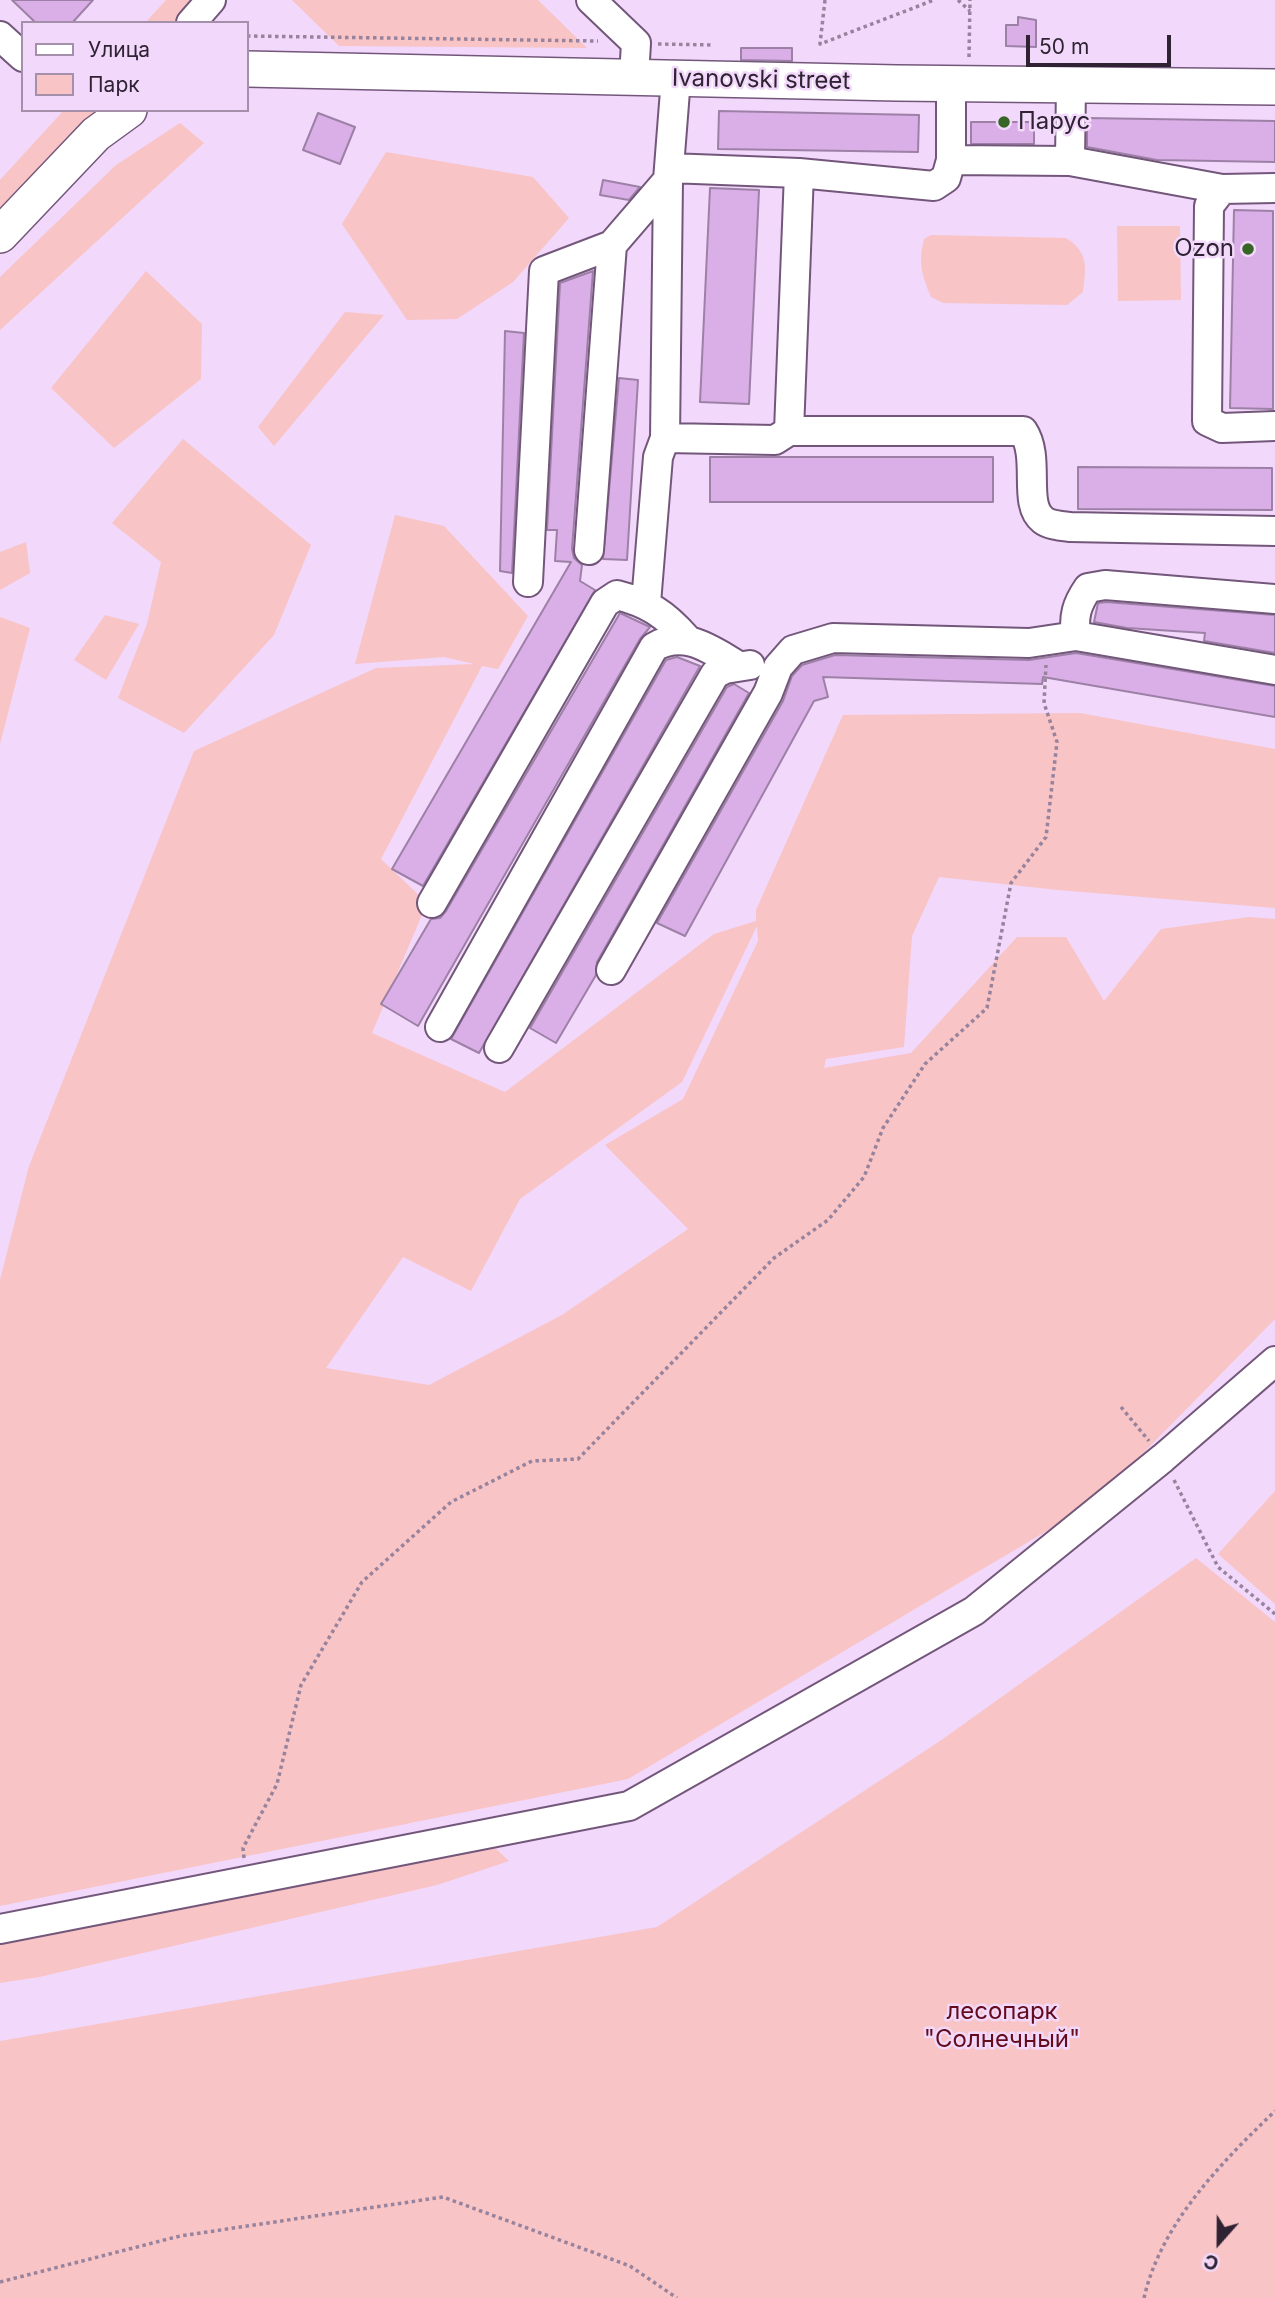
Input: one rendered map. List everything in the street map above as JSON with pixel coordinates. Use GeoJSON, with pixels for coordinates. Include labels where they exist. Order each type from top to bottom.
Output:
{"type":"FeatureCollection","features":[{"type":"Feature","properties":{"kind":"main road","name":"Ivanovski street"},"geometry":{"type":"LineString","coordinates":[[248,69],[635,60],[676,78],[1275,87]]}},
{"type":"Feature","properties":{"kind":"main road"},"geometry":{"type":"LineString","coordinates":[[0,235],[96,135],[126,112]]}},
{"type":"Feature","properties":{"kind":"street"},"geometry":{"type":"LineString","coordinates":[[193,21],[211,0]]}},
{"type":"Feature","properties":{"kind":"street"},"geometry":{"type":"LineString","coordinates":[[591,0],[635,60]]}},
{"type":"Feature","properties":{"kind":"street"},"geometry":{"type":"LineString","coordinates":[[0,36],[21,55]]}},
{"type":"Feature","properties":{"kind":"street"},"geometry":{"type":"LineString","coordinates":[[646,603],[658,457],[665,438],[669,174],[676,78]]}},
{"type":"Feature","properties":{"kind":"street"},"geometry":{"type":"LineString","coordinates":[[669,174],[799,173],[934,187],[946,178],[951,160],[960,84]]}},
{"type":"Feature","properties":{"kind":"street"},"geometry":{"type":"LineString","coordinates":[[1070,161],[1071,84]]}},
{"type":"Feature","properties":{"kind":"street"},"geometry":{"type":"LineString","coordinates":[[951,160],[1070,161],[1222,189],[1275,188]]}},
{"type":"Feature","properties":{"kind":"street"},"geometry":{"type":"LineString","coordinates":[[789,431],[799,173]]}},
{"type":"Feature","properties":{"kind":"street"},"geometry":{"type":"LineString","coordinates":[[528,582],[544,271],[612,245],[669,174]]}},
{"type":"Feature","properties":{"kind":"street"},"geometry":{"type":"LineString","coordinates":[[1222,189],[1209,206],[1207,421],[1222,428],[1275,426]]}},
{"type":"Feature","properties":{"kind":"street"},"geometry":{"type":"LineString","coordinates":[[589,550],[612,245]]}},
{"type":"Feature","properties":{"kind":"street"},"geometry":{"type":"LineString","coordinates":[[665,438],[775,440],[789,431],[1023,431],[1032,444],[1033,508],[1044,522],[1070,527],[1275,531]]}},
{"type":"Feature","properties":{"kind":"street"},"geometry":{"type":"LineString","coordinates":[[1076,636],[1074,620],[1078,603],[1088,588],[1105,585],[1275,599]]}},
{"type":"Feature","properties":{"kind":"street"},"geometry":{"type":"LineString","coordinates":[[432,903],[605,603],[617,595],[646,603],[666,615],[686,638],[739,666]]}},
{"type":"Feature","properties":{"kind":"street"},"geometry":{"type":"LineString","coordinates":[[611,970],[768,693],[778,667],[793,650],[832,638],[1028,643],[1076,636],[1275,670]]}},
{"type":"Feature","properties":{"kind":"street"},"geometry":{"type":"LineString","coordinates":[[440,1027],[654,647],[666,640],[686,638]]}},
{"type":"Feature","properties":{"kind":"street"},"geometry":{"type":"LineString","coordinates":[[499,1048],[715,674],[739,666],[778,667]]}},
{"type":"Feature","properties":{"kind":"street"},"geometry":{"type":"LineString","coordinates":[[0,1928],[629,1806],[974,1611],[1163,1458],[1275,1361]]}},
{"type":"Feature","properties":{"kind":"path"},"geometry":{"type":"LineString","coordinates":[[825,0],[820,44],[934,0]]}},
{"type":"Feature","properties":{"kind":"path"},"geometry":{"type":"LineString","coordinates":[[958,0],[970,11]]}},
{"type":"Feature","properties":{"kind":"path"},"geometry":{"type":"LineString","coordinates":[[960,84],[970,0]]}},
{"type":"Feature","properties":{"kind":"path"},"geometry":{"type":"LineString","coordinates":[[248,36],[635,60],[714,45]]}},
{"type":"Feature","properties":{"kind":"path"},"geometry":{"type":"LineString","coordinates":[[246,1881],[243,1848],[276,1784],[301,1685],[362,1582],[451,1502],[532,1461],[578,1460],[775,1258],[828,1220],[864,1177],[883,1128],[925,1064],[987,1008],[1011,883],[1046,836],[1057,742],[1044,703],[1046,655]]}},
{"type":"Feature","properties":{"kind":"path"},"geometry":{"type":"LineString","coordinates":[[1121,1407],[1163,1458],[1218,1567],[1275,1614]]}},
{"type":"Feature","properties":{"kind":"path"},"geometry":{"type":"LineString","coordinates":[[1144,2298],[1167,2241],[1220,2164],[1275,2111]]}},
{"type":"Feature","properties":{"kind":"path"},"geometry":{"type":"LineString","coordinates":[[0,2282],[180,2236],[443,2196],[630,2266],[677,2298]]}},
{"type":"Feature","properties":{"kind":"green space"},"geometry":{"type":"Polygon","coordinates":[[[166,0],[199,0],[180,21],[147,21],[166,0]]]}},
{"type":"Feature","properties":{"kind":"green space"},"geometry":{"type":"Polygon","coordinates":[[[292,0],[538,0],[587,48],[339,46],[292,0]]]}},
{"type":"Feature","properties":{"kind":"green space"},"geometry":{"type":"Polygon","coordinates":[[[62,112],[94,112],[0,212],[0,180],[62,112]]]}},
{"type":"Feature","properties":{"kind":"green space"},"geometry":{"type":"Polygon","coordinates":[[[180,123],[204,143],[0,330],[0,277],[116,165],[180,123]]]}},
{"type":"Feature","properties":{"kind":"green space"},"geometry":{"type":"Polygon","coordinates":[[[386,152],[533,177],[569,218],[513,282],[457,319],[407,320],[342,224],[386,152]]]}},
{"type":"Feature","properties":{"kind":"green space"},"geometry":{"type":"Polygon","coordinates":[[[1117,226],[1180,226],[1181,300],[1118,301],[1117,226]]]}},
{"type":"Feature","properties":{"kind":"green space"},"geometry":{"type":"Polygon","coordinates":[[[931,235],[1066,238],[1079,249],[1084,261],[1083,292],[1067,305],[943,303],[931,297],[922,269],[924,239],[931,235]]]}},
{"type":"Feature","properties":{"kind":"green space"},"geometry":{"type":"Polygon","coordinates":[[[146,271],[202,324],[201,379],[114,448],[51,388],[146,271]]]}},
{"type":"Feature","properties":{"kind":"green space"},"geometry":{"type":"Polygon","coordinates":[[[345,312],[384,315],[274,446],[258,427],[345,312]]]}},
{"type":"Feature","properties":{"kind":"green space"},"geometry":{"type":"Polygon","coordinates":[[[183,439],[311,545],[274,635],[184,733],[118,698],[147,624],[161,562],[112,523],[183,439]]]}},
{"type":"Feature","properties":{"kind":"green space"},"geometry":{"type":"Polygon","coordinates":[[[395,515],[444,526],[528,616],[498,669],[482,666],[381,859],[427,903],[372,1033],[505,1092],[714,934],[756,921],[756,910],[843,715],[1080,713],[1275,749],[1275,908],[939,877],[912,936],[904,1047],[826,1059],[824,1068],[911,1053],[1017,937],[1066,937],[1104,1001],[1161,929],[1249,917],[1275,919],[1275,1319],[1094,1503],[628,1779],[0,1906],[0,1280],[29,1166],[194,751],[376,668],[474,664],[444,657],[355,664],[395,515]],[[757,926],[682,1082],[520,1199],[471,1291],[403,1257],[326,1368],[429,1385],[562,1315],[688,1229],[605,1145],[683,1099],[758,941],[757,926]]]}},
{"type":"Feature","properties":{"kind":"green space"},"geometry":{"type":"Polygon","coordinates":[[[26,542],[30,573],[0,590],[0,552],[26,542]]]}},
{"type":"Feature","properties":{"kind":"green space"},"geometry":{"type":"Polygon","coordinates":[[[105,615],[139,624],[106,680],[74,660],[105,615]]]}},
{"type":"Feature","properties":{"kind":"green space"},"geometry":{"type":"Polygon","coordinates":[[[0,617],[30,628],[0,744],[0,617]]]}},
{"type":"Feature","properties":{"kind":"green space"},"geometry":{"type":"Polygon","coordinates":[[[1275,1491],[1275,1604],[1218,1554],[1275,1491]]]}},
{"type":"Feature","properties":{"kind":"green space","name":"лесопарк \"Солнечный\""},"geometry":{"type":"Polygon","coordinates":[[[1196,1558],[1275,1622],[1275,2298],[0,2298],[0,2041],[657,1927],[940,1741],[1196,1558]]]}},
{"type":"Feature","properties":{"kind":"green space"},"geometry":{"type":"Polygon","coordinates":[[[493,1846],[509,1861],[437,1885],[39,1977],[0,1983],[0,1942],[493,1846]]]}},
{"type":"Feature","properties":{"kind":"building"},"geometry":{"type":"Polygon","coordinates":[[[12,0],[93,0],[74,21],[34,21],[12,0]]]}},
{"type":"Feature","properties":{"kind":"building"},"geometry":{"type":"Polygon","coordinates":[[[1018,17],[1036,20],[1036,47],[1006,46],[1006,25],[1018,25],[1018,17]]]}},
{"type":"Feature","properties":{"kind":"building"},"geometry":{"type":"Polygon","coordinates":[[[741,48],[792,48],[792,61],[741,60],[741,48]]]}},
{"type":"Feature","properties":{"kind":"building"},"geometry":{"type":"Polygon","coordinates":[[[719,111],[919,115],[918,152],[718,149],[719,111]]]}},
{"type":"Feature","properties":{"kind":"building"},"geometry":{"type":"Polygon","coordinates":[[[318,113],[355,127],[340,164],[303,150],[318,113]]]}},
{"type":"Feature","properties":{"kind":"building"},"geometry":{"type":"Polygon","coordinates":[[[1087,118],[1275,121],[1275,162],[1157,160],[1087,147],[1087,118]]]}},
{"type":"Feature","properties":{"kind":"building"},"geometry":{"type":"Polygon","coordinates":[[[971,122],[1034,122],[1034,144],[971,144],[971,122]]]}},
{"type":"Feature","properties":{"kind":"building"},"geometry":{"type":"Polygon","coordinates":[[[603,180],[640,187],[629,200],[600,195],[603,180]]]}},
{"type":"Feature","properties":{"kind":"building"},"geometry":{"type":"Polygon","coordinates":[[[710,188],[759,190],[749,404],[700,402],[710,188]]]}},
{"type":"Feature","properties":{"kind":"building"},"geometry":{"type":"Polygon","coordinates":[[[1234,210],[1273,211],[1273,409],[1230,408],[1234,210]]]}},
{"type":"Feature","properties":{"kind":"building"},"geometry":{"type":"Polygon","coordinates":[[[593,271],[572,549],[574,558],[582,565],[580,581],[595,590],[423,886],[392,869],[571,562],[555,561],[557,530],[547,530],[560,283],[593,271]]]}},
{"type":"Feature","properties":{"kind":"building"},"geometry":{"type":"Polygon","coordinates":[[[505,331],[524,333],[512,573],[500,571],[505,331]]]}},
{"type":"Feature","properties":{"kind":"building"},"geometry":{"type":"Polygon","coordinates":[[[619,378],[638,380],[627,560],[603,559],[619,378]]]}},
{"type":"Feature","properties":{"kind":"building"},"geometry":{"type":"Polygon","coordinates":[[[710,457],[993,457],[993,502],[710,502],[710,457]]]}},
{"type":"Feature","properties":{"kind":"building"},"geometry":{"type":"Polygon","coordinates":[[[1078,467],[1272,468],[1272,510],[1078,509],[1078,467]]]}},
{"type":"Feature","properties":{"kind":"building"},"geometry":{"type":"Polygon","coordinates":[[[1098,603],[1275,615],[1275,653],[1204,641],[1205,633],[1127,628],[1094,622],[1098,603]]]}},
{"type":"Feature","properties":{"kind":"building"},"geometry":{"type":"Polygon","coordinates":[[[620,613],[650,627],[640,639],[418,1026],[381,1004],[431,919],[440,918],[446,911],[620,613]]]}},
{"type":"Feature","properties":{"kind":"building"},"geometry":{"type":"Polygon","coordinates":[[[1076,653],[1275,686],[1275,717],[1043,677],[1042,684],[823,677],[828,697],[814,701],[685,936],[657,923],[783,701],[792,676],[802,665],[835,655],[1029,660],[1076,653]]]}},
{"type":"Feature","properties":{"kind":"building"},"geometry":{"type":"Polygon","coordinates":[[[677,657],[700,666],[479,1053],[451,1039],[666,660],[677,657]]]}},
{"type":"Feature","properties":{"kind":"building"},"geometry":{"type":"Polygon","coordinates":[[[734,684],[749,693],[597,962],[596,975],[556,1043],[530,1028],[727,687],[734,684]]]}},
{"type":"Feature","properties":{"kind":"place","name":"Парус"},"geometry":{"type":"Point","coordinates":[1004,122]}},
{"type":"Feature","properties":{"kind":"place","name":"Ozon"},"geometry":{"type":"Point","coordinates":[1248,249]}}]}
